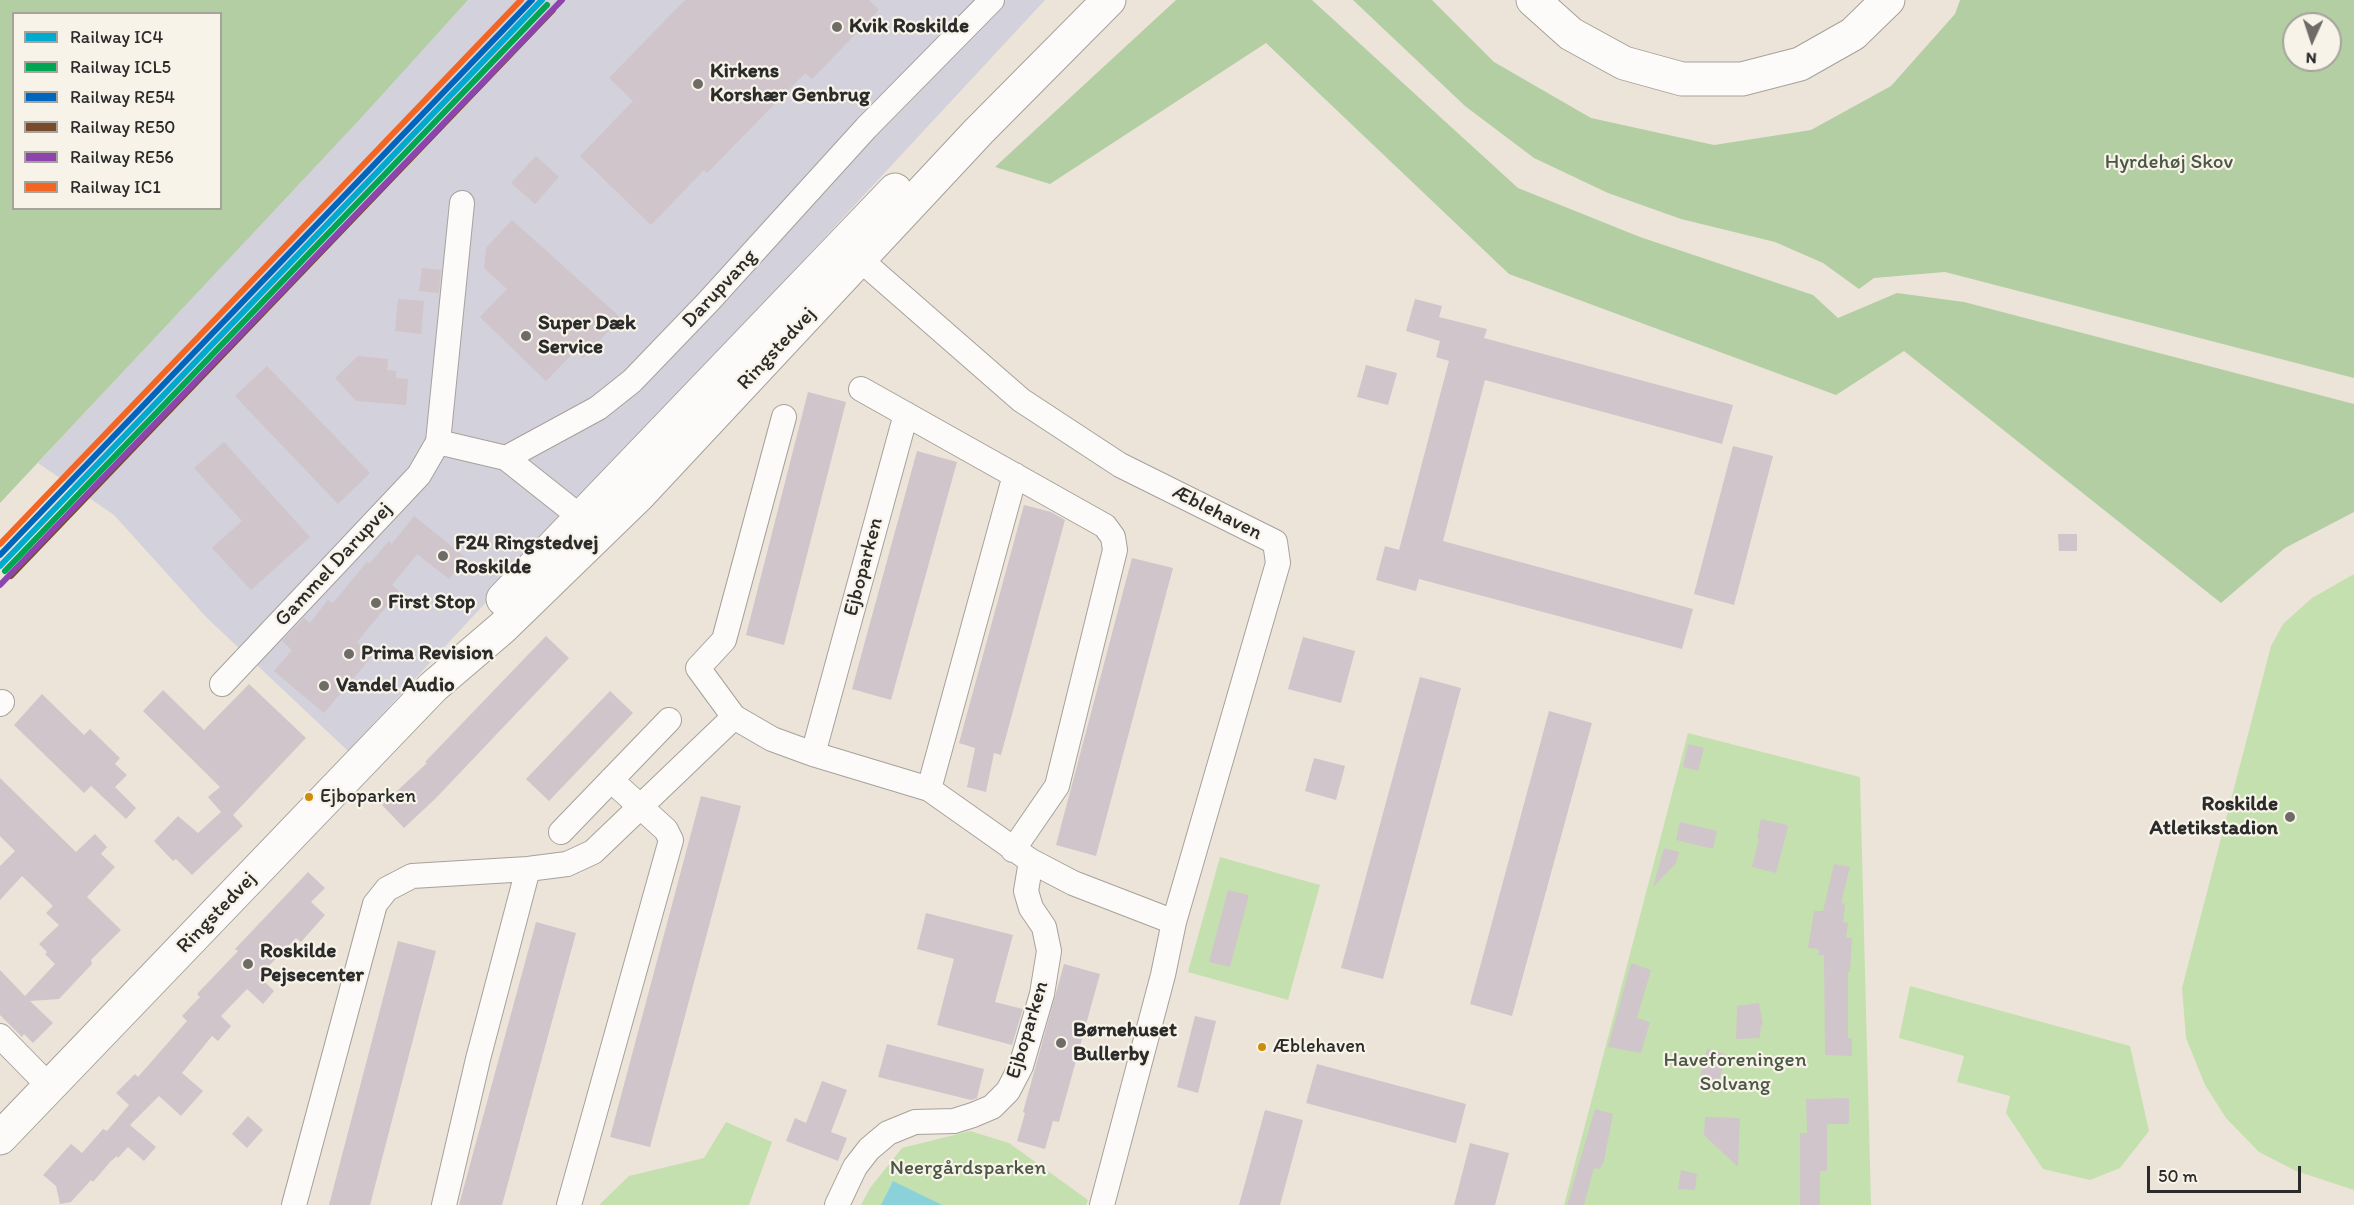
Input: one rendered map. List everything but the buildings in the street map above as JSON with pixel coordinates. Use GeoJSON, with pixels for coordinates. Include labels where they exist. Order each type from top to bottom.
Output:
{"type":"FeatureCollection","features":[{"type":"Feature","properties":{"kind":"main road","name":"Ringstedvej"},"geometry":{"type":"LineString","coordinates":[[0,1138],[433,687],[502,628],[591,525],[852,252],[1077,0]]}},
{"type":"Feature","properties":{"kind":"main road","name":"Ringstedvej"},"geometry":{"type":"LineString","coordinates":[[852,252],[980,131],[1109,0]]}},
{"type":"Feature","properties":{"kind":"main road"},"geometry":{"type":"LineString","coordinates":[[1533,0],[1571,34],[1624,63],[1682,79],[1742,79],[1800,64],[1853,34],[1888,0]]}},
{"type":"Feature","properties":{"kind":"street","name":"Darupvang"},"geometry":{"type":"LineString","coordinates":[[506,458],[598,408],[632,381],[715,294],[866,128],[992,0]]}},
{"type":"Feature","properties":{"kind":"street","name":"Gammel Darupvej"},"geometry":{"type":"LineString","coordinates":[[222,684],[419,475],[438,442],[462,203]]}},
{"type":"Feature","properties":{"kind":"street","name":"Æblehaven"},"geometry":{"type":"LineString","coordinates":[[852,252],[1021,400],[1120,465],[1275,542],[1278,563],[1174,922],[1163,975],[1102,1205]]}},
{"type":"Feature","properties":{"kind":"street","name":"Ejboparken"},"geometry":{"type":"LineString","coordinates":[[837,1205],[855,1167],[869,1149],[888,1133],[915,1122],[954,1120],[992,1107],[1008,1091],[1021,1066],[1042,994],[1049,951],[1044,927],[1031,908],[1026,891],[1022,855],[1058,786],[1115,550],[1113,537],[1105,526],[861,389]]}},
{"type":"Feature","properties":{"kind":"street","name":"Ejboparken"},"geometry":{"type":"LineString","coordinates":[[813,754],[906,414]]}},
{"type":"Feature","properties":{"kind":"street"},"geometry":{"type":"LineString","coordinates":[[784,417],[724,640],[698,668],[734,717],[772,739],[813,754],[929,789],[1022,855],[1072,883],[1174,922]]}},
{"type":"Feature","properties":{"kind":"street"},"geometry":{"type":"LineString","coordinates":[[438,442],[506,458],[591,525]]}},
{"type":"Feature","properties":{"kind":"street"},"geometry":{"type":"LineString","coordinates":[[929,789],[1015,475]]}},
{"type":"Feature","properties":{"kind":"street"},"geometry":{"type":"LineString","coordinates":[[294,1205],[375,904],[387,889],[412,876],[528,869],[567,864],[593,852],[734,717]]}},
{"type":"Feature","properties":{"kind":"street"},"geometry":{"type":"LineString","coordinates":[[561,832],[669,720]]}},
{"type":"Feature","properties":{"kind":"street"},"geometry":{"type":"LineString","coordinates":[[569,1205],[670,840],[666,830],[611,780]]}},
{"type":"Feature","properties":{"kind":"street"},"geometry":{"type":"LineString","coordinates":[[444,1205],[478,1059],[528,869]]}},
{"type":"Feature","properties":{"kind":"street"},"geometry":{"type":"LineString","coordinates":[[0,1036],[49,1086]]}},
{"type":"Feature","properties":{"kind":"shaded area"},"geometry":{"type":"Polygon","coordinates":[[[468,0],[1045,0],[348,751],[207,618],[114,515],[38,463],[468,0]]]}},
{"type":"Feature","properties":{"kind":"green space"},"geometry":{"type":"Polygon","coordinates":[[[0,0],[468,0],[360,119],[0,503],[0,0]]]}},
{"type":"Feature","properties":{"kind":"green space"},"geometry":{"type":"Polygon","coordinates":[[[1176,0],[1312,0],[1518,188],[1640,237],[1813,295],[1838,318],[1897,293],[1964,302],[2354,404],[2354,512],[2285,548],[2221,603],[1904,351],[1836,395],[1509,274],[1266,43],[1050,184],[995,167],[1176,0]]]}},
{"type":"Feature","properties":{"kind":"green space","name":"Hyrdehøj Skov"},"geometry":{"type":"Polygon","coordinates":[[[1353,0],[1432,0],[1494,62],[1591,118],[1714,145],[1811,130],[1891,86],[1955,14],[1960,0],[2354,0],[2354,378],[1945,272],[1874,278],[1859,289],[1823,263],[1775,242],[1681,219],[1608,193],[1534,158],[1465,106],[1353,0]]]}},
{"type":"Feature","properties":{"kind":"green space","name":"Roskilde Atletikstadion"},"geometry":{"type":"Polygon","coordinates":[[[2354,574],[2354,1190],[2296,1171],[2259,1152],[2226,1118],[2205,1085],[2186,1038],[2182,988],[2271,646],[2283,624],[2312,598],[2354,574]]]}},
{"type":"Feature","properties":{"kind":"green space","name":"Haveforeningen Solvang"},"geometry":{"type":"Polygon","coordinates":[[[1688,733],[1860,777],[1871,1205],[1564,1205],[1688,733]]]}},
{"type":"Feature","properties":{"kind":"green space"},"geometry":{"type":"Polygon","coordinates":[[[1220,857],[1320,885],[1288,1000],[1188,972],[1220,857]]]}},
{"type":"Feature","properties":{"kind":"green space"},"geometry":{"type":"Polygon","coordinates":[[[1910,986],[2130,1046],[2149,1131],[2120,1168],[2090,1180],[2043,1169],[2006,1113],[2010,1096],[1957,1082],[1964,1056],[1899,1038],[1910,986]]]}},
{"type":"Feature","properties":{"kind":"green space"},"geometry":{"type":"Polygon","coordinates":[[[726,1122],[772,1142],[749,1205],[599,1205],[629,1176],[704,1158],[726,1122]]]}},
{"type":"Feature","properties":{"kind":"green space","name":"Neergårdsparken"},"geometry":{"type":"Polygon","coordinates":[[[970,1131],[1009,1143],[1088,1200],[1086,1205],[861,1205],[870,1188],[902,1148],[970,1131]]]}},
{"type":"Feature","properties":{"kind":"water"},"geometry":{"type":"Polygon","coordinates":[[[893,1181],[942,1205],[881,1205],[893,1181]]]}},
{"type":"Feature","properties":{"kind":"rail line","name":"IC1"},"geometry":{"type":"LineString","coordinates":[[0,544],[521,0]]}},
{"type":"Feature","properties":{"kind":"rail line","name":"RE54"},"geometry":{"type":"LineString","coordinates":[[0,555],[532,0]]}},
{"type":"Feature","properties":{"kind":"rail line","name":"IC4"},"geometry":{"type":"LineString","coordinates":[[0,566],[542,0]]}},
{"type":"Feature","properties":{"kind":"rail line","name":"RE56"},"geometry":{"type":"LineString","coordinates":[[0,585],[562,0]]}},
{"type":"Feature","properties":{"kind":"rail line","name":"ICL5"},"geometry":{"type":"LineString","coordinates":[[5,571],[547,5]]}},
{"type":"Feature","properties":{"kind":"rail line","name":"RE50"},"geometry":{"type":"LineString","coordinates":[[11,576],[553,10]]}},
{"type":"Feature","properties":{"kind":"place","name":"Kvik Roskilde"},"geometry":{"type":"Point","coordinates":[837,27]}},
{"type":"Feature","properties":{"kind":"place","name":"Kirkens Korshær Genbrug"},"geometry":{"type":"Point","coordinates":[698,84]}},
{"type":"Feature","properties":{"kind":"place","name":"Super Dæk Service"},"geometry":{"type":"Point","coordinates":[526,336]}},
{"type":"Feature","properties":{"kind":"place","name":"F24 Ringstedvej Roskilde"},"geometry":{"type":"Point","coordinates":[443,556]}},
{"type":"Feature","properties":{"kind":"place","name":"First Stop"},"geometry":{"type":"Point","coordinates":[376,603]}},
{"type":"Feature","properties":{"kind":"place","name":"Prima Revision"},"geometry":{"type":"Point","coordinates":[349,654]}},
{"type":"Feature","properties":{"kind":"place","name":"Vandel Audio"},"geometry":{"type":"Point","coordinates":[324,686]}},
{"type":"Feature","properties":{"kind":"place","name":"Ejboparken"},"geometry":{"type":"Point","coordinates":[309,797]}},
{"type":"Feature","properties":{"kind":"place","name":"Roskilde Atletikstadion"},"geometry":{"type":"Point","coordinates":[2290,817]}},
{"type":"Feature","properties":{"kind":"place","name":"Roskilde Pejsecenter"},"geometry":{"type":"Point","coordinates":[248,964]}},
{"type":"Feature","properties":{"kind":"place","name":"Børnehuset Bullerby"},"geometry":{"type":"Point","coordinates":[1061,1043]}},
{"type":"Feature","properties":{"kind":"place","name":"Æblehaven"},"geometry":{"type":"Point","coordinates":[1262,1047]}}]}
